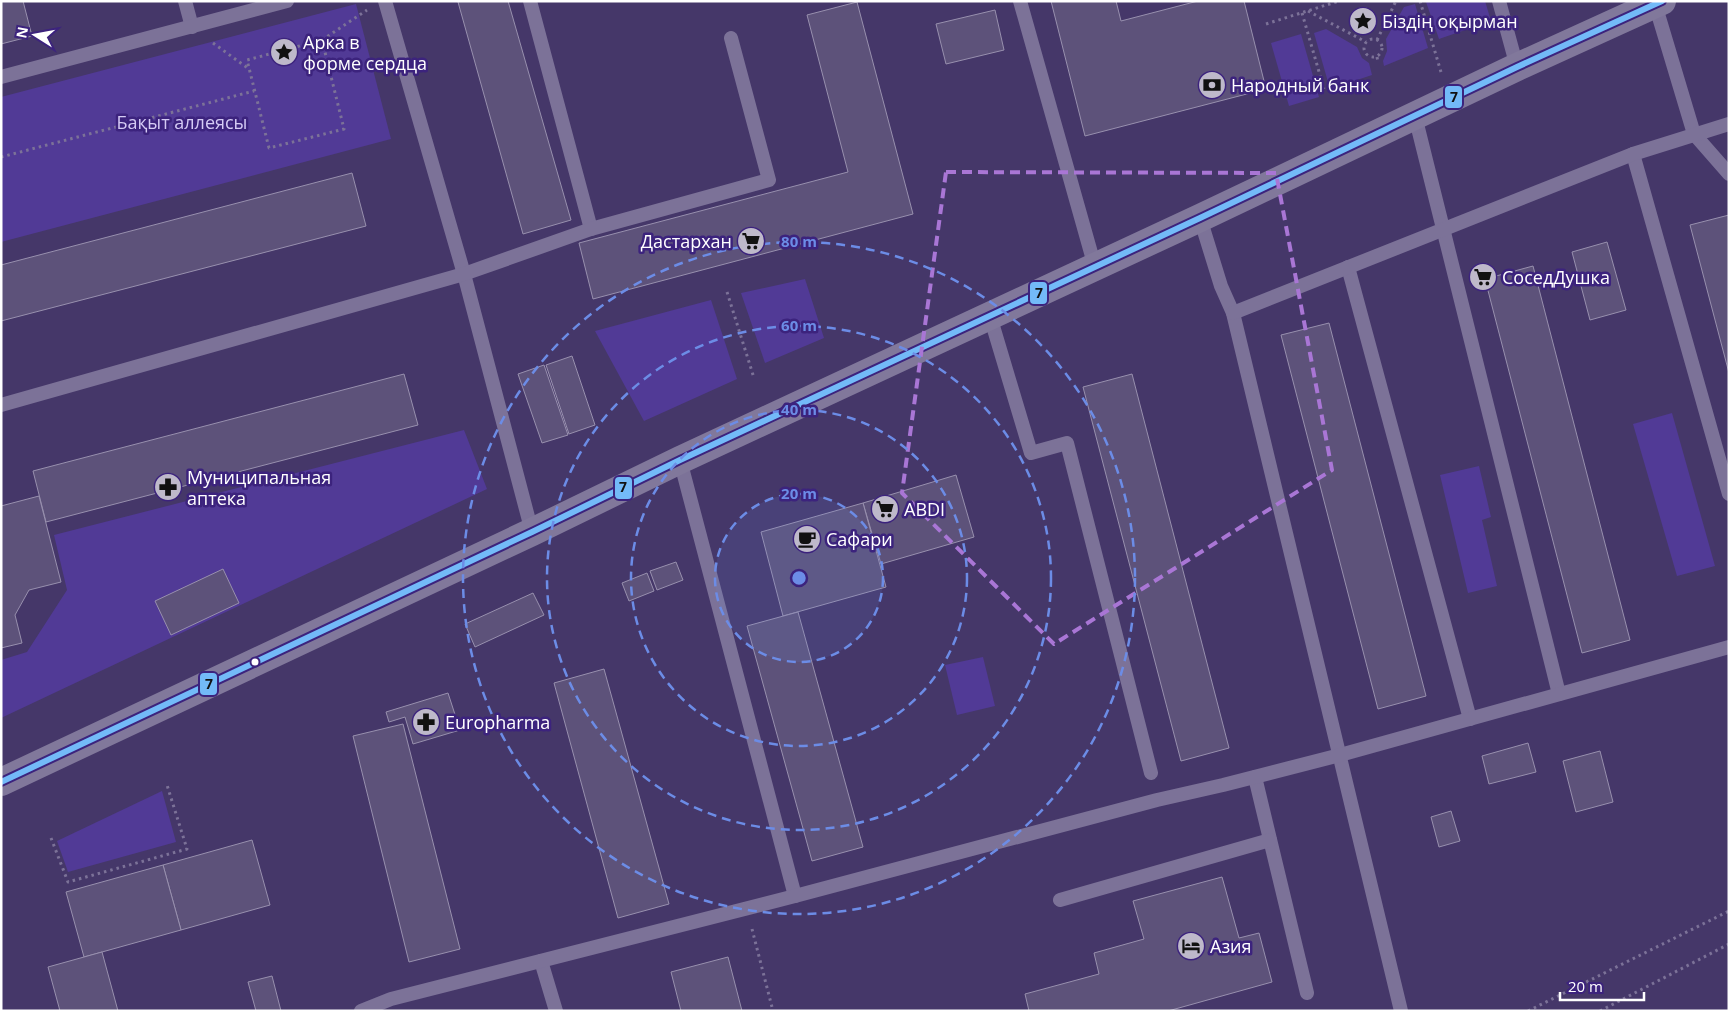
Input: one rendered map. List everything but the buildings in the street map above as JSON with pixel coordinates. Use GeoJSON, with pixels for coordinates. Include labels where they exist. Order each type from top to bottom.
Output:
{"type":"FeatureCollection","features":[{"type":"Feature","properties":{"kind":"street"},"geometry":{"type":"LineString","coordinates":[[1,782],[532,532],[680,460],[1200,218],[1517,67],[1658,3]]}},
{"type":"Feature","properties":{"kind":"lane"},"geometry":{"type":"LineString","coordinates":[[185,1],[192,27]]}},
{"type":"Feature","properties":{"kind":"lane"},"geometry":{"type":"LineString","coordinates":[[1,77],[287,1]]}},
{"type":"Feature","properties":{"kind":"lane"},"geometry":{"type":"LineString","coordinates":[[530,1],[591,229]]}},
{"type":"Feature","properties":{"kind":"lane"},"geometry":{"type":"LineString","coordinates":[[1020,1],[1095,267]]}},
{"type":"Feature","properties":{"kind":"lane"},"geometry":{"type":"LineString","coordinates":[[1498,1],[1517,67]]}},
{"type":"Feature","properties":{"kind":"lane"},"geometry":{"type":"LineString","coordinates":[[1658,3],[1694,134],[1729,174]]}},
{"type":"Feature","properties":{"kind":"lane"},"geometry":{"type":"LineString","coordinates":[[379,4],[464,274],[532,532]]}},
{"type":"Feature","properties":{"kind":"lane"},"geometry":{"type":"LineString","coordinates":[[1,405],[464,274],[591,229],[769,180],[731,38]]}},
{"type":"Feature","properties":{"kind":"lane"},"geometry":{"type":"LineString","coordinates":[[1415,116],[1559,694]]}},
{"type":"Feature","properties":{"kind":"lane"},"geometry":{"type":"LineString","coordinates":[[1233,313],[1633,154],[1729,124]]}},
{"type":"Feature","properties":{"kind":"lane"},"geometry":{"type":"LineString","coordinates":[[1633,154],[1729,494]]}},
{"type":"Feature","properties":{"kind":"lane"},"geometry":{"type":"LineString","coordinates":[[1200,218],[1221,286],[1233,313],[1401,1011]]}},
{"type":"Feature","properties":{"kind":"lane"},"geometry":{"type":"LineString","coordinates":[[1348,267],[1470,720]]}},
{"type":"Feature","properties":{"kind":"lane"},"geometry":{"type":"LineString","coordinates":[[990,316],[1030,453],[1067,443],[1151,773]]}},
{"type":"Feature","properties":{"kind":"lane"},"geometry":{"type":"LineString","coordinates":[[680,460],[795,896]]}},
{"type":"Feature","properties":{"kind":"lane"},"geometry":{"type":"LineString","coordinates":[[361,1011],[391,999],[795,896],[1157,800],[1340,755],[1729,648]]}},
{"type":"Feature","properties":{"kind":"lane"},"geometry":{"type":"LineString","coordinates":[[1255,777],[1307,993]]}},
{"type":"Feature","properties":{"kind":"lane"},"geometry":{"type":"LineString","coordinates":[[1060,900],[1270,840]]}},
{"type":"Feature","properties":{"kind":"lane"},"geometry":{"type":"LineString","coordinates":[[542,961],[556,1011]]}},
{"type":"Feature","properties":{"kind":"path"},"geometry":{"type":"LineString","coordinates":[[1266,24],[1339,1]]}},
{"type":"Feature","properties":{"kind":"path"},"geometry":{"type":"LineString","coordinates":[[1378,40],[1396,1]]}},
{"type":"Feature","properties":{"kind":"path"},"geometry":{"type":"LineString","coordinates":[[1420,1],[1441,72]]}},
{"type":"Feature","properties":{"kind":"path"},"geometry":{"type":"LineString","coordinates":[[322,40],[344,129],[269,148],[247,60],[322,40],[379,4]]}},
{"type":"Feature","properties":{"kind":"path"},"geometry":{"type":"LineString","coordinates":[[1308,11],[1366,42]]}},
{"type":"Feature","properties":{"kind":"path"},"geometry":{"type":"LineString","coordinates":[[1302,13],[1324,88]]}},
{"type":"Feature","properties":{"kind":"path"},"geometry":{"type":"LineString","coordinates":[[192,27],[249,70]]}},
{"type":"Feature","properties":{"kind":"path"},"geometry":{"type":"LineString","coordinates":[[1372,39],[1378,40],[1382,44],[1382,51],[1376,57],[1370,58],[1365,54],[1366,42],[1372,39]]}},
{"type":"Feature","properties":{"kind":"path"},"geometry":{"type":"LineString","coordinates":[[1376,57],[1378,62]]}},
{"type":"Feature","properties":{"kind":"path"},"geometry":{"type":"LineString","coordinates":[[1,157],[254,91]]}},
{"type":"Feature","properties":{"kind":"path"},"geometry":{"type":"LineString","coordinates":[[727,292],[754,378]]}},
{"type":"Feature","properties":{"kind":"path"},"geometry":{"type":"LineString","coordinates":[[51,838],[68,882],[188,849],[167,785]]}},
{"type":"Feature","properties":{"kind":"path"},"geometry":{"type":"LineString","coordinates":[[746,908],[773,1011]]}},
{"type":"Feature","properties":{"kind":"path"},"geometry":{"type":"LineString","coordinates":[[1528,1011],[1729,911]]}},
{"type":"Feature","properties":{"kind":"path"},"geometry":{"type":"LineString","coordinates":[[1600,1011],[1729,944]]}},
{"type":"Feature","properties":{"kind":"highlighted area"},"geometry":{"type":"Polygon","coordinates":[[[946,172],[1276,173],[1332,470],[1054,644],[902,493],[946,172]]]}},
{"type":"Feature","properties":{"kind":"green space"},"geometry":{"type":"Polygon","coordinates":[[[1485,1],[1491,21],[1439,39],[1426,2],[1485,1]]]}},
{"type":"Feature","properties":{"kind":"green space","name":"Бақыт аллеясы"},"geometry":{"type":"Polygon","coordinates":[[[356,4],[391,139],[1,242],[1,97],[356,4]]]}},
{"type":"Feature","properties":{"kind":"green space"},"geometry":{"type":"Polygon","coordinates":[[[1415,4],[1428,48],[1384,66],[1383,61],[1387,51],[1386,39],[1404,7],[1415,4]]]}},
{"type":"Feature","properties":{"kind":"green space"},"geometry":{"type":"Polygon","coordinates":[[[1326,29],[1357,47],[1362,58],[1369,63],[1372,75],[1330,89],[1314,33],[1326,29]]]}},
{"type":"Feature","properties":{"kind":"green space"},"geometry":{"type":"Polygon","coordinates":[[[1301,34],[1319,97],[1289,106],[1271,43],[1301,34]]]}},
{"type":"Feature","properties":{"kind":"green space"},"geometry":{"type":"Polygon","coordinates":[[[805,279],[824,338],[765,363],[741,293],[805,279]]]}},
{"type":"Feature","properties":{"kind":"green space"},"geometry":{"type":"Polygon","coordinates":[[[711,300],[737,379],[644,421],[595,331],[711,300]]]}},
{"type":"Feature","properties":{"kind":"green space"},"geometry":{"type":"Polygon","coordinates":[[[1672,413],[1715,566],[1677,576],[1633,424],[1672,413]]]}},
{"type":"Feature","properties":{"kind":"green space"},"geometry":{"type":"Polygon","coordinates":[[[464,430],[487,489],[1,718],[1,660],[27,652],[67,590],[54,535],[464,430]]]}},
{"type":"Feature","properties":{"kind":"green space"},"geometry":{"type":"Polygon","coordinates":[[[1479,466],[1491,517],[1482,520],[1497,586],[1468,593],[1440,475],[1479,466]]]}},
{"type":"Feature","properties":{"kind":"green space"},"geometry":{"type":"Polygon","coordinates":[[[983,657],[995,706],[957,715],[945,665],[983,657]]]}},
{"type":"Feature","properties":{"kind":"green space"},"geometry":{"type":"Polygon","coordinates":[[[162,791],[176,842],[68,872],[57,841],[162,791]]]}},
{"type":"Feature","properties":{"kind":"transit line","name":"7"},"geometry":{"type":"LineString","coordinates":[[1,782],[532,532],[680,460],[1200,218],[1517,67],[1662,1]]}},
{"type":"Feature","properties":{"kind":"place","name":"Біздің оқырман"},"geometry":{"type":"Point","coordinates":[1363,21]}},
{"type":"Feature","properties":{"kind":"place","name":"Арка в форме сердца"},"geometry":{"type":"Point","coordinates":[284,52]}},
{"type":"Feature","properties":{"kind":"place","name":"Народный банк"},"geometry":{"type":"Point","coordinates":[1212,85]}},
{"type":"Feature","properties":{"kind":"place","name":"Дастархан"},"geometry":{"type":"Point","coordinates":[751,241]}},
{"type":"Feature","properties":{"kind":"place","name":"СоседДушка"},"geometry":{"type":"Point","coordinates":[1483,277]}},
{"type":"Feature","properties":{"kind":"place","name":"Муниципальная аптека"},"geometry":{"type":"Point","coordinates":[168,487]}},
{"type":"Feature","properties":{"kind":"place","name":"ABDI"},"geometry":{"type":"Point","coordinates":[885,509]}},
{"type":"Feature","properties":{"kind":"place","name":"Сафари"},"geometry":{"type":"Point","coordinates":[807,539]}},
{"type":"Feature","properties":{"kind":"place","name":"Europharma"},"geometry":{"type":"Point","coordinates":[426,722]}},
{"type":"Feature","properties":{"kind":"place","name":"Азия"},"geometry":{"type":"Point","coordinates":[1191,946]}}]}
